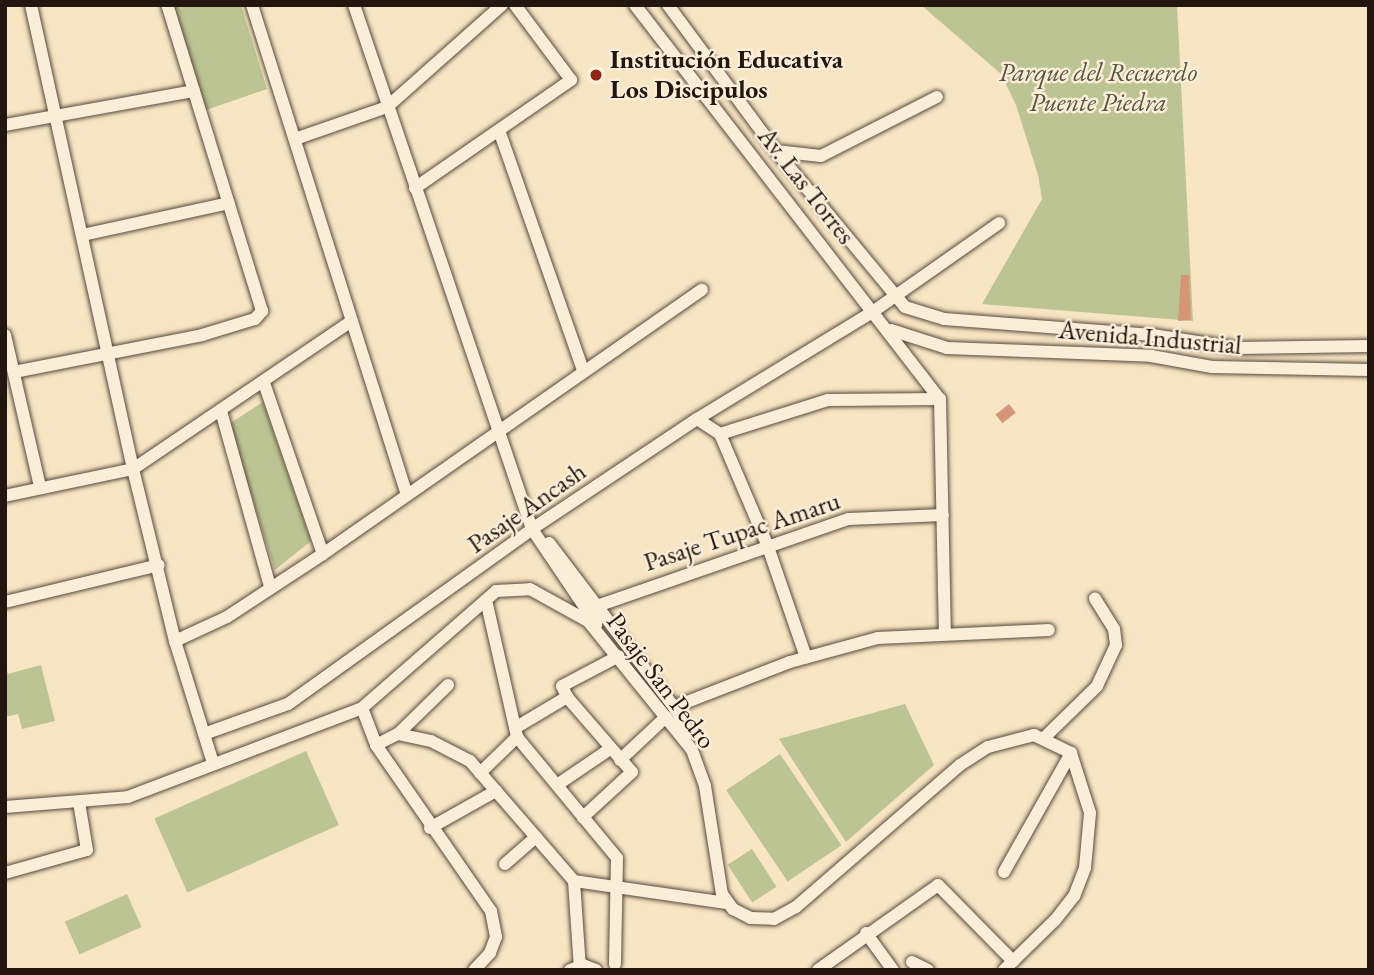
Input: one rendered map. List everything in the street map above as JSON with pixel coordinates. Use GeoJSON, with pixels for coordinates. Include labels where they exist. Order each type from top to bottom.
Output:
{"type":"FeatureCollection","features":[{"type":"Feature","properties":{"kind":"street"},"geometry":{"type":"LineString","coordinates":[[14,372],[202,335],[260,316],[229,203],[167,5]]}},
{"type":"Feature","properties":{"kind":"street"},"geometry":{"type":"LineString","coordinates":[[252,5],[406,492]]}},
{"type":"Feature","properties":{"kind":"street"},"geometry":{"type":"LineString","coordinates":[[354,5],[496,430],[532,529],[609,644]]}},
{"type":"Feature","properties":{"kind":"street"},"geometry":{"type":"LineString","coordinates":[[295,139],[387,107],[502,5]]}},
{"type":"Feature","properties":{"kind":"street"},"geometry":{"type":"LineString","coordinates":[[415,188],[500,133],[572,80],[515,5]]}},
{"type":"Feature","properties":{"kind":"street","name":"Av. Las Torres"},"geometry":{"type":"LineString","coordinates":[[635,5],[874,310],[940,400]]}},
{"type":"Feature","properties":{"kind":"street","name":"Av. Las Torres"},"geometry":{"type":"LineString","coordinates":[[668,5],[776,151],[893,298]]}},
{"type":"Feature","properties":{"kind":"street"},"geometry":{"type":"LineString","coordinates":[[35,6],[55,115],[133,469],[176,641],[213,763]]}},
{"type":"Feature","properties":{"kind":"street"},"geometry":{"type":"LineString","coordinates":[[5,125],[194,91]]}},
{"type":"Feature","properties":{"kind":"street"},"geometry":{"type":"LineString","coordinates":[[776,151],[821,156],[937,97]]}},
{"type":"Feature","properties":{"kind":"street"},"geometry":{"type":"LineString","coordinates":[[500,133],[583,370]]}},
{"type":"Feature","properties":{"kind":"street"},"geometry":{"type":"LineString","coordinates":[[82,235],[229,203]]}},
{"type":"Feature","properties":{"kind":"street","name":"Pasaje Ancash"},"geometry":{"type":"LineString","coordinates":[[204,734],[288,704],[532,529],[697,419],[893,298],[999,223]]}},
{"type":"Feature","properties":{"kind":"street"},"geometry":{"type":"LineString","coordinates":[[176,641],[227,617],[323,554],[406,492],[702,290]]}},
{"type":"Feature","properties":{"kind":"street"},"geometry":{"type":"LineString","coordinates":[[893,298],[905,307],[944,318],[1152,335],[1237,348],[1369,346]]}},
{"type":"Feature","properties":{"kind":"street"},"geometry":{"type":"LineString","coordinates":[[5,496],[133,469],[352,321]]}},
{"type":"Feature","properties":{"kind":"street","name":"Avenida Industrial"},"geometry":{"type":"LineString","coordinates":[[888,329],[947,348],[1151,356],[1212,368],[1369,370]]}},
{"type":"Feature","properties":{"kind":"street"},"geometry":{"type":"LineString","coordinates":[[5,335],[14,372],[12,392],[40,487]]}},
{"type":"Feature","properties":{"kind":"street"},"geometry":{"type":"LineString","coordinates":[[264,383],[323,554]]}},
{"type":"Feature","properties":{"kind":"street"},"geometry":{"type":"LineString","coordinates":[[720,434],[828,400],[940,400],[945,633]]}},
{"type":"Feature","properties":{"kind":"street"},"geometry":{"type":"LineString","coordinates":[[221,411],[270,587]]}},
{"type":"Feature","properties":{"kind":"street"},"geometry":{"type":"LineString","coordinates":[[697,419],[720,434],[767,544],[806,657]]}},
{"type":"Feature","properties":{"kind":"street","name":"Pasaje Tupac Amaru"},"geometry":{"type":"LineString","coordinates":[[600,605],[767,544],[857,517],[943,515]]}},
{"type":"Feature","properties":{"kind":"street"},"geometry":{"type":"LineString","coordinates":[[532,529],[551,545],[600,605],[670,712]]}},
{"type":"Feature","properties":{"kind":"street"},"geometry":{"type":"LineString","coordinates":[[5,602],[159,565]]}},
{"type":"Feature","properties":{"kind":"street","name":"Pasaje San Pedro"},"geometry":{"type":"LineString","coordinates":[[5,807],[128,797],[362,708],[486,600],[514,587],[530,589],[568,608],[609,644],[686,727],[685,741],[705,786],[718,874],[727,903]]}},
{"type":"Feature","properties":{"kind":"street"},"geometry":{"type":"LineString","coordinates":[[1045,737],[1097,686],[1116,645],[1114,629],[1096,598]]}},
{"type":"Feature","properties":{"kind":"street"},"geometry":{"type":"LineString","coordinates":[[486,600],[516,732],[617,858],[615,964]]}},
{"type":"Feature","properties":{"kind":"street"},"geometry":{"type":"LineString","coordinates":[[620,760],[670,712],[806,657],[878,638],[1049,630]]}},
{"type":"Feature","properties":{"kind":"street"},"geometry":{"type":"LineString","coordinates":[[583,817],[632,772],[567,697],[562,686],[619,656]]}},
{"type":"Feature","properties":{"kind":"street"},"geometry":{"type":"LineString","coordinates":[[376,745],[398,734],[448,685]]}},
{"type":"Feature","properties":{"kind":"street"},"geometry":{"type":"LineString","coordinates":[[480,773],[516,732],[567,697]]}},
{"type":"Feature","properties":{"kind":"street"},"geometry":{"type":"LineString","coordinates":[[362,708],[376,745],[430,828],[484,898],[495,921],[496,937],[490,953],[474,970]]}},
{"type":"Feature","properties":{"kind":"street"},"geometry":{"type":"LineString","coordinates":[[398,734],[431,741],[470,761],[574,881],[577,969],[596,970]]}},
{"type":"Feature","properties":{"kind":"street"},"geometry":{"type":"LineString","coordinates":[[574,881],[615,884],[727,903],[751,918],[785,914],[974,755],[1015,738],[1045,737],[1071,753],[1090,813],[1085,868],[1073,896],[1055,920],[1008,965],[938,885],[866,933],[818,970]]}},
{"type":"Feature","properties":{"kind":"street"},"geometry":{"type":"LineString","coordinates":[[557,785],[610,749]]}},
{"type":"Feature","properties":{"kind":"street"},"geometry":{"type":"LineString","coordinates":[[1004,872],[1071,753]]}},
{"type":"Feature","properties":{"kind":"street"},"geometry":{"type":"LineString","coordinates":[[430,828],[496,791]]}},
{"type":"Feature","properties":{"kind":"street"},"geometry":{"type":"LineString","coordinates":[[5,873],[87,850],[79,802]]}},
{"type":"Feature","properties":{"kind":"street"},"geometry":{"type":"LineString","coordinates":[[505,864],[536,836]]}},
{"type":"Feature","properties":{"kind":"street"},"geometry":{"type":"LineString","coordinates":[[866,933],[893,970]]}},
{"type":"Feature","properties":{"kind":"street"},"geometry":{"type":"LineString","coordinates":[[912,962],[928,970]]}},
{"type":"Feature","properties":{"kind":"green space"},"geometry":{"type":"Polygon","coordinates":[[[174,5],[241,5],[267,89],[206,110],[174,5]]]}},
{"type":"Feature","properties":{"kind":"green space","name":"Parque del Recuerdo Puente Piedra"},"geometry":{"type":"Polygon","coordinates":[[[921,5],[1177,5],[1193,321],[982,304],[1042,199],[1038,175],[1016,105],[1001,74],[921,5]]]}},
{"type":"Feature","properties":{"kind":"green space"},"geometry":{"type":"Polygon","coordinates":[[[263,402],[311,541],[275,570],[229,424],[263,402]]]}},
{"type":"Feature","properties":{"kind":"green space"},"geometry":{"type":"Polygon","coordinates":[[[41,665],[55,721],[22,729],[18,714],[5,717],[5,666],[8,674],[41,665]]]}},
{"type":"Feature","properties":{"kind":"green space"},"geometry":{"type":"Polygon","coordinates":[[[905,704],[934,765],[846,842],[779,739],[905,704]]]}},
{"type":"Feature","properties":{"kind":"green space"},"geometry":{"type":"Polygon","coordinates":[[[306,751],[339,825],[187,893],[154,819],[306,751]]]}},
{"type":"Feature","properties":{"kind":"green space"},"geometry":{"type":"Polygon","coordinates":[[[780,754],[842,845],[788,882],[726,790],[780,754]]]}},
{"type":"Feature","properties":{"kind":"green space"},"geometry":{"type":"Polygon","coordinates":[[[752,849],[777,887],[752,903],[728,865],[752,849]]]}},
{"type":"Feature","properties":{"kind":"green space"},"geometry":{"type":"Polygon","coordinates":[[[127,894],[142,927],[80,955],[65,922],[127,894]]]}},
{"type":"Feature","properties":{"kind":"building"},"geometry":{"type":"Polygon","coordinates":[[[1181,275],[1189,275],[1191,320],[1178,321],[1181,275]]]}},
{"type":"Feature","properties":{"kind":"building"},"geometry":{"type":"Polygon","coordinates":[[[1009,404],[1016,413],[1002,423],[996,414],[1009,404]]]}},
{"type":"Feature","properties":{"kind":"place","name":"Institución Educativa Los Discipulos"},"geometry":{"type":"Point","coordinates":[596,75]}}]}
